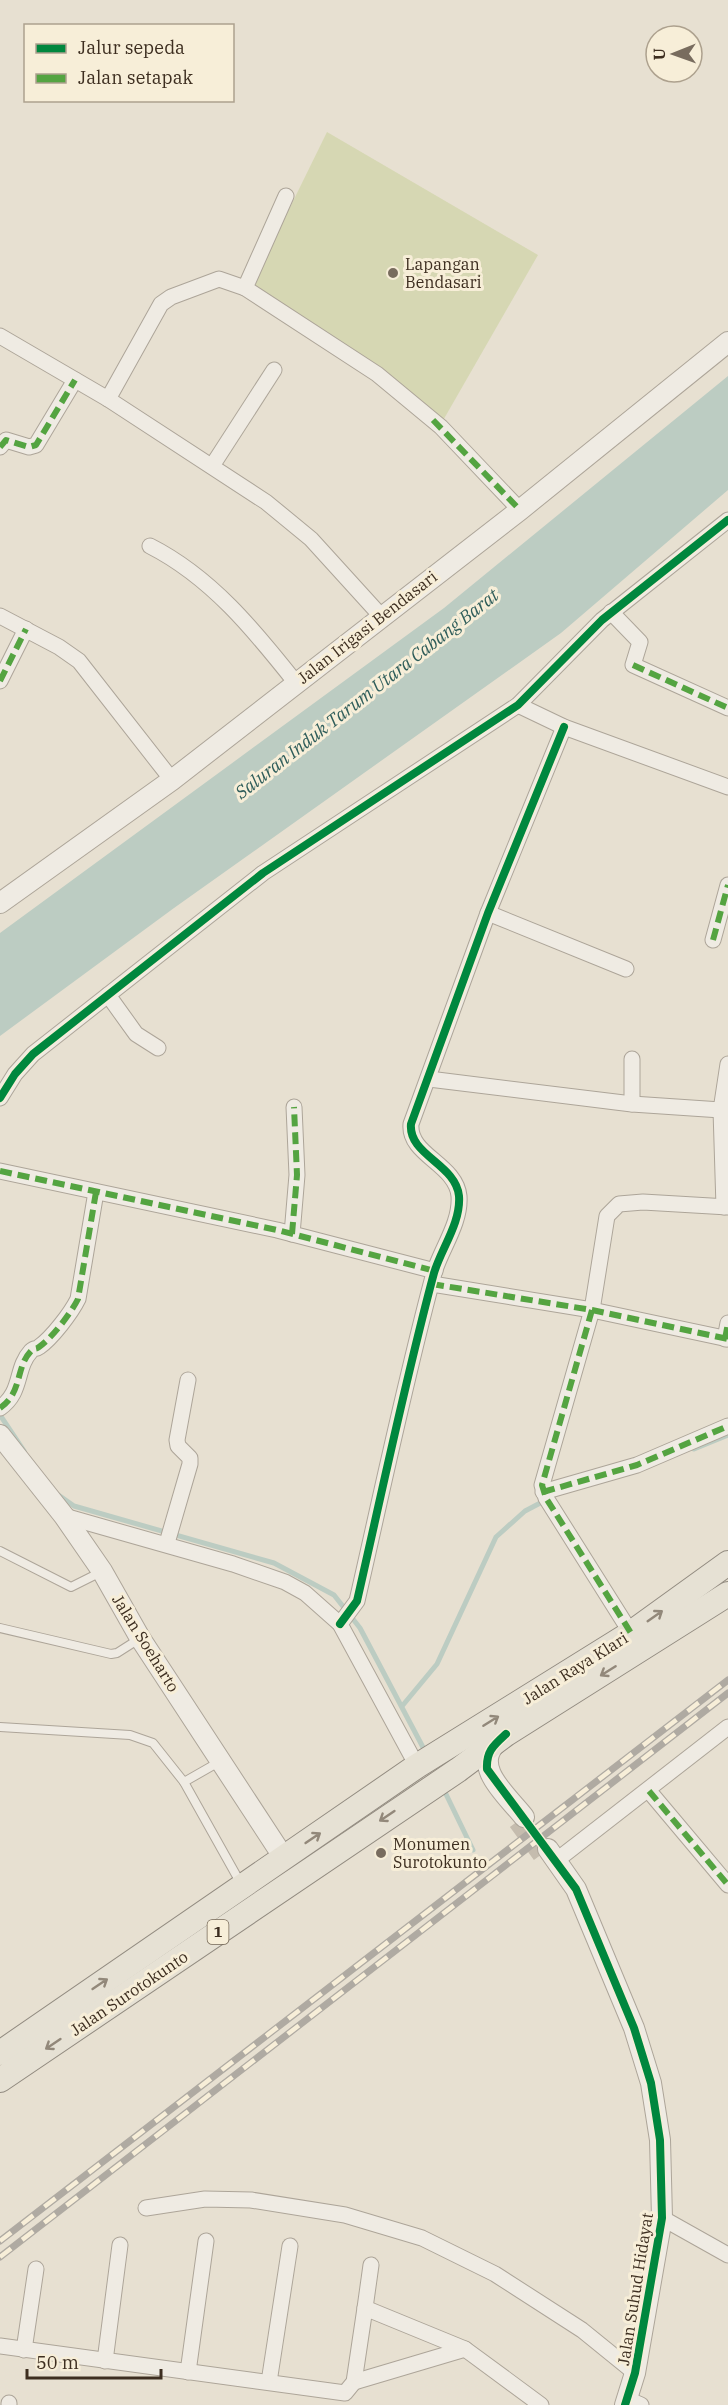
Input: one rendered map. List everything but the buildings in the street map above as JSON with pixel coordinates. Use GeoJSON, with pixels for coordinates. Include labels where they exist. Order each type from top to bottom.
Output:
{"type":"FeatureCollection","features":[{"type":"Feature","properties":{"kind":"main road","name":"Jalan Raya Klari"},"geometry":{"type":"LineString","coordinates":[[427,1760],[631,1633],[728,1563]]}},
{"type":"Feature","properties":{"kind":"main road","name":"Jalan Raya Klari"},"geometry":{"type":"LineString","coordinates":[[436,1784],[506,1734],[728,1594]]}},
{"type":"Feature","properties":{"kind":"main road","name":"Jalan Surotokunto"},"geometry":{"type":"LineString","coordinates":[[0,2053],[427,1760]]}},
{"type":"Feature","properties":{"kind":"main road","name":"Jalan Surotokunto"},"geometry":{"type":"LineString","coordinates":[[0,2080],[436,1784]]}},
{"type":"Feature","properties":{"kind":"street"},"geometry":{"type":"LineString","coordinates":[[245,288],[286,196]]}},
{"type":"Feature","properties":{"kind":"street"},"geometry":{"type":"LineString","coordinates":[[108,399],[161,304],[171,297],[219,279],[245,288],[377,374],[441,427],[520,510]]}},
{"type":"Feature","properties":{"kind":"street"},"geometry":{"type":"LineString","coordinates":[[0,336],[108,399],[266,502],[310,539],[381,615]]}},
{"type":"Feature","properties":{"kind":"street","name":"Jalan Irigasi Bendasari"},"geometry":{"type":"LineString","coordinates":[[0,903],[172,780],[381,615],[520,510],[728,342]]}},
{"type":"Feature","properties":{"kind":"street"},"geometry":{"type":"LineString","coordinates":[[212,466],[274,370]]}},
{"type":"Feature","properties":{"kind":"street"},"geometry":{"type":"LineString","coordinates":[[0,447],[6,440],[29,447],[36,445],[75,380]]}},
{"type":"Feature","properties":{"kind":"street"},"geometry":{"type":"LineString","coordinates":[[0,1098],[15,1074],[33,1054],[262,873],[518,705],[611,612],[728,520]]}},
{"type":"Feature","properties":{"kind":"street"},"geometry":{"type":"LineString","coordinates":[[150,546],[204,581],[252,627],[296,683]]}},
{"type":"Feature","properties":{"kind":"street"},"geometry":{"type":"LineString","coordinates":[[611,612],[640,642],[633,665],[728,708]]}},
{"type":"Feature","properties":{"kind":"street"},"geometry":{"type":"LineString","coordinates":[[0,616],[79,661],[172,780]]}},
{"type":"Feature","properties":{"kind":"street"},"geometry":{"type":"LineString","coordinates":[[0,681],[26,629]]}},
{"type":"Feature","properties":{"kind":"street"},"geometry":{"type":"LineString","coordinates":[[518,705],[564,727],[728,787]]}},
{"type":"Feature","properties":{"kind":"street"},"geometry":{"type":"LineString","coordinates":[[342,1622],[357,1600],[433,1278],[458,1214],[459,1195],[447,1170],[414,1141],[410,1133],[411,1124],[488,913],[564,727]]}},
{"type":"Feature","properties":{"kind":"street"},"geometry":{"type":"LineString","coordinates":[[713,940],[728,885]]}},
{"type":"Feature","properties":{"kind":"street"},"geometry":{"type":"LineString","coordinates":[[488,913],[626,969]]}},
{"type":"Feature","properties":{"kind":"street"},"geometry":{"type":"LineString","coordinates":[[108,995],[136,1034],[158,1048]]}},
{"type":"Feature","properties":{"kind":"street"},"geometry":{"type":"LineString","coordinates":[[632,1059],[632,1104]]}},
{"type":"Feature","properties":{"kind":"street"},"geometry":{"type":"LineString","coordinates":[[631,1633],[546,1498],[542,1485],[592,1310],[607,1216],[619,1204],[644,1202],[726,1207],[721,1110],[728,1064]]}},
{"type":"Feature","properties":{"kind":"street"},"geometry":{"type":"LineString","coordinates":[[429,1079],[632,1104],[721,1110]]}},
{"type":"Feature","properties":{"kind":"street"},"geometry":{"type":"LineString","coordinates":[[292,1234],[297,1175],[294,1107]]}},
{"type":"Feature","properties":{"kind":"street"},"geometry":{"type":"LineString","coordinates":[[0,1172],[292,1234],[433,1278],[727,1339],[728,1323]]}},
{"type":"Feature","properties":{"kind":"street"},"geometry":{"type":"LineString","coordinates":[[2,1407],[17,1389],[23,1365],[32,1350],[40,1346],[71,1313],[78,1299],[96,1192]]}},
{"type":"Feature","properties":{"kind":"street"},"geometry":{"type":"LineString","coordinates":[[170,1535],[190,1464],[190,1458],[178,1446],[177,1440],[188,1380]]}},
{"type":"Feature","properties":{"kind":"street"},"geometry":{"type":"LineString","coordinates":[[546,1498],[637,1465],[728,1426]]}},
{"type":"Feature","properties":{"kind":"street","name":"Jalan Soeharto"},"geometry":{"type":"LineString","coordinates":[[0,1435],[64,1516],[102,1571],[140,1638],[284,1858]]}},
{"type":"Feature","properties":{"kind":"street"},"geometry":{"type":"LineString","coordinates":[[64,1516],[170,1535],[285,1582],[305,1593],[342,1622],[427,1760]]}},
{"type":"Feature","properties":{"kind":"street"},"geometry":{"type":"LineString","coordinates":[[549,1857],[649,1791],[728,1728]]}},
{"type":"Feature","properties":{"kind":"street"},"geometry":{"type":"LineString","coordinates":[[458,1770],[471,1766],[481,1772],[521,1819],[487,1769],[486,1758],[490,1749],[506,1734]]}},
{"type":"Feature","properties":{"kind":"street"},"geometry":{"type":"LineString","coordinates":[[649,1791],[728,1885]]}},
{"type":"Feature","properties":{"kind":"street","name":"Jalan Suhud Hidayat"},"geometry":{"type":"LineString","coordinates":[[549,1857],[607,1959],[634,2028],[651,2083],[660,2140],[662,2218],[634,2373],[631,2403]]}},
{"type":"Feature","properties":{"kind":"street"},"geometry":{"type":"LineString","coordinates":[[146,2208],[205,2199],[251,2200],[345,2215],[422,2238],[495,2274],[582,2330],[634,2373]]}},
{"type":"Feature","properties":{"kind":"street"},"geometry":{"type":"LineString","coordinates":[[662,2218],[728,2255]]}},
{"type":"Feature","properties":{"kind":"street"},"geometry":{"type":"LineString","coordinates":[[188,2372],[206,2241]]}},
{"type":"Feature","properties":{"kind":"street"},"geometry":{"type":"LineString","coordinates":[[105,2361],[120,2245]]}},
{"type":"Feature","properties":{"kind":"street"},"geometry":{"type":"LineString","coordinates":[[269,2382],[290,2246]]}},
{"type":"Feature","properties":{"kind":"street"},"geometry":{"type":"LineString","coordinates":[[0,2346],[345,2393],[354,2382],[370,2265]]}},
{"type":"Feature","properties":{"kind":"street"},"geometry":{"type":"LineString","coordinates":[[24,2350],[36,2269]]}},
{"type":"Feature","properties":{"kind":"street"},"geometry":{"type":"LineString","coordinates":[[365,2308],[465,2349],[541,2405]]}},
{"type":"Feature","properties":{"kind":"street"},"geometry":{"type":"LineString","coordinates":[[354,2382],[465,2349]]}},
{"type":"Feature","properties":{"kind":"lane"},"geometry":{"type":"LineString","coordinates":[[0,1551],[70,1587],[102,1571]]}},
{"type":"Feature","properties":{"kind":"lane"},"geometry":{"type":"LineString","coordinates":[[0,1628],[111,1654],[117,1653],[140,1638]]}},
{"type":"Feature","properties":{"kind":"lane"},"geometry":{"type":"LineString","coordinates":[[0,1727],[143,1738],[156,1746],[184,1782],[243,1886]]}},
{"type":"Feature","properties":{"kind":"lane"},"geometry":{"type":"LineString","coordinates":[[184,1782],[220,1761]]}},
{"type":"Feature","properties":{"kind":"green space","name":"Lapangan Bendasari"},"geometry":{"type":"Polygon","coordinates":[[[327,132],[538,255],[441,424],[249,291],[327,132]]]}},
{"type":"Feature","properties":{"kind":"water","name":"Saluran Induk Tarum Utara Cabang Barat"},"geometry":{"type":"Polygon","coordinates":[[[728,376],[728,490],[561,633],[174,908],[0,1036],[0,933],[444,608],[728,376]]]}},
{"type":"Feature","properties":{"kind":"waterway"},"geometry":{"type":"LineString","coordinates":[[0,1415],[24,1451]]}},
{"type":"Feature","properties":{"kind":"waterway"},"geometry":{"type":"LineString","coordinates":[[694,1449],[728,1435]]}},
{"type":"Feature","properties":{"kind":"waterway"},"geometry":{"type":"LineString","coordinates":[[57,1494],[74,1506],[274,1563],[334,1595],[360,1628],[426,1753]]}},
{"type":"Feature","properties":{"kind":"waterway"},"geometry":{"type":"LineString","coordinates":[[403,1705],[437,1664],[496,1537],[525,1511],[546,1500]]}},
{"type":"Feature","properties":{"kind":"waterway"},"geometry":{"type":"LineString","coordinates":[[443,1788],[473,1850]]}},
{"type":"Feature","properties":{"kind":"tunnel"},"geometry":{"type":"LineString","coordinates":[[518,1821],[542,1854]]}},
{"type":"Feature","properties":{"kind":"railway"},"geometry":{"type":"LineString","coordinates":[[0,2241],[728,1680]]}},
{"type":"Feature","properties":{"kind":"railway"},"geometry":{"type":"LineString","coordinates":[[0,2257],[728,1693]]}},
{"type":"Feature","properties":{"kind":"marked path"},"geometry":{"type":"LineString","coordinates":[[0,447],[6,440],[29,447],[36,445],[75,380]]}},
{"type":"Feature","properties":{"kind":"marked path"},"geometry":{"type":"LineString","coordinates":[[433,420],[520,510]]}},
{"type":"Feature","properties":{"kind":"marked path"},"geometry":{"type":"LineString","coordinates":[[0,681],[26,629]]}},
{"type":"Feature","properties":{"kind":"marked path"},"geometry":{"type":"LineString","coordinates":[[633,665],[728,708]]}},
{"type":"Feature","properties":{"kind":"marked path"},"geometry":{"type":"LineString","coordinates":[[713,940],[728,885]]}},
{"type":"Feature","properties":{"kind":"marked path"},"geometry":{"type":"LineString","coordinates":[[292,1234],[297,1175],[294,1107]]}},
{"type":"Feature","properties":{"kind":"marked path"},"geometry":{"type":"LineString","coordinates":[[0,1171],[277,1230],[435,1271],[434,1275]]}},
{"type":"Feature","properties":{"kind":"marked path"},"geometry":{"type":"LineString","coordinates":[[0,1408],[12,1395],[26,1358],[32,1350],[38,1348],[55,1332],[78,1299],[96,1192]]}},
{"type":"Feature","properties":{"kind":"marked path"},"geometry":{"type":"LineString","coordinates":[[432,1284],[592,1310],[728,1339]]}},
{"type":"Feature","properties":{"kind":"marked path"},"geometry":{"type":"LineString","coordinates":[[592,1310],[542,1485],[546,1498],[631,1633]]}},
{"type":"Feature","properties":{"kind":"marked path"},"geometry":{"type":"LineString","coordinates":[[725,1339],[728,1323]]}},
{"type":"Feature","properties":{"kind":"marked path"},"geometry":{"type":"LineString","coordinates":[[543,1492],[637,1465],[728,1426]]}},
{"type":"Feature","properties":{"kind":"marked path"},"geometry":{"type":"LineString","coordinates":[[649,1791],[728,1885]]}},
{"type":"Feature","properties":{"kind":"cycle path"},"geometry":{"type":"LineString","coordinates":[[0,1098],[15,1074],[33,1054],[263,873],[518,705],[602,620],[728,520]]}},
{"type":"Feature","properties":{"kind":"cycle path"},"geometry":{"type":"LineString","coordinates":[[340,1624],[357,1601],[423,1314],[434,1273],[454,1226],[459,1206],[456,1185],[442,1167],[417,1144],[412,1135],[411,1124],[488,913],[564,727]]}},
{"type":"Feature","properties":{"kind":"cycle path"},"geometry":{"type":"LineString","coordinates":[[506,1734],[489,1753],[487,1769],[576,1889],[634,2028],[651,2083],[660,2140],[662,2218],[635,2373],[625,2405]]}},
{"type":"Feature","properties":{"kind":"place","name":"Lapangan Bendasari"},"geometry":{"type":"Point","coordinates":[393,273]}},
{"type":"Feature","properties":{"kind":"place","name":"Monumen Surotokunto"},"geometry":{"type":"Point","coordinates":[381,1853]}}]}
